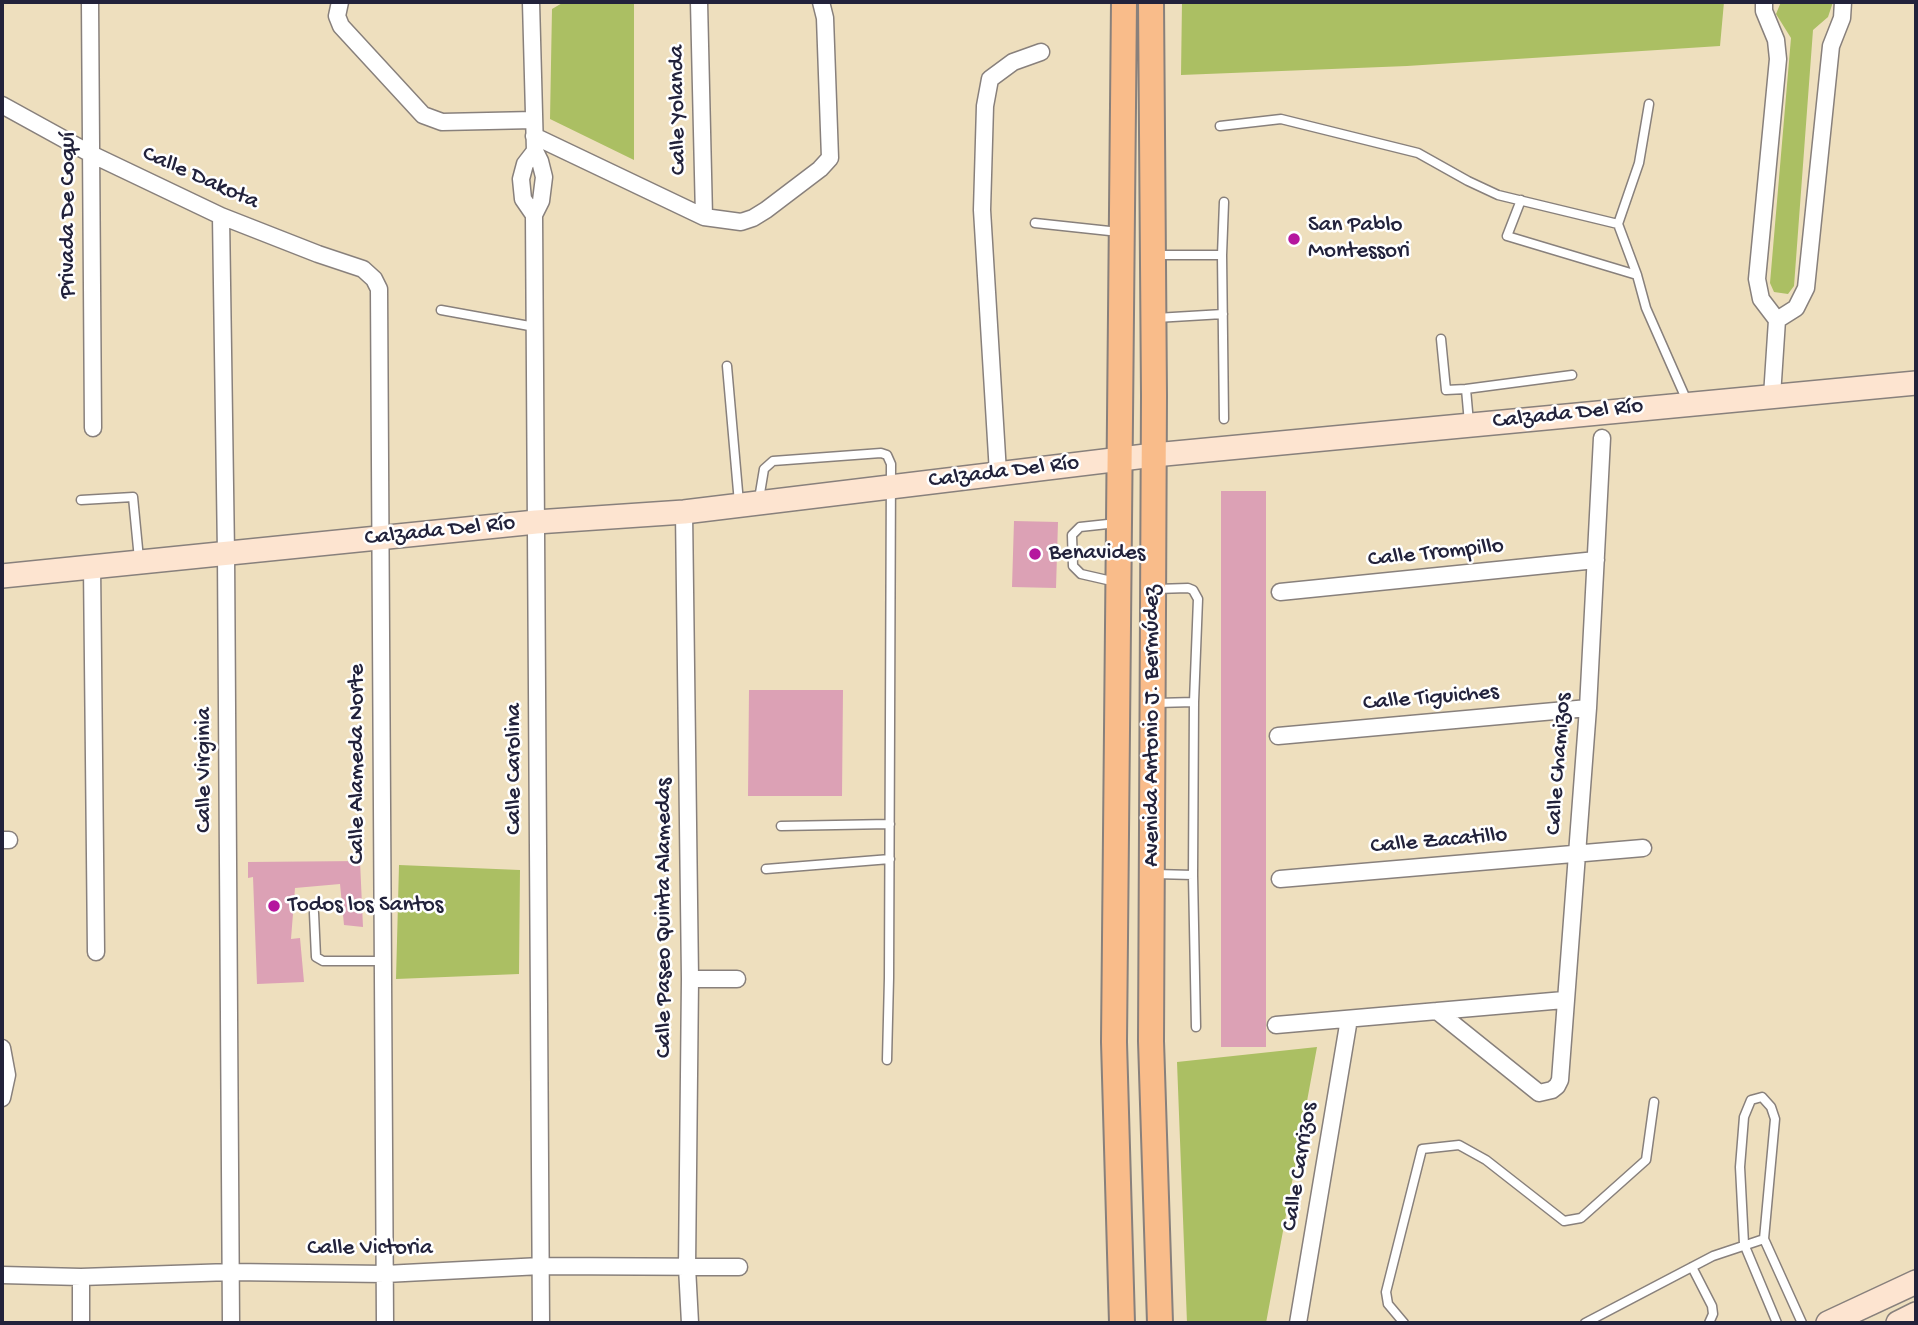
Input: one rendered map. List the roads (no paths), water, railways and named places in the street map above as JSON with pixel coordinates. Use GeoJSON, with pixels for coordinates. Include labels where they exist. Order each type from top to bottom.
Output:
{"type":"FeatureCollection","features":[{"type":"Feature","properties":{"kind":"main road","name":"Avenida Antonio J. Bermúdez"},"geometry":{"type":"LineString","coordinates":[[1122,1323],[1114,1042],[1124,2]]}},
{"type":"Feature","properties":{"kind":"main road","name":"Avenida Antonio J. Bermúdez"},"geometry":{"type":"LineString","coordinates":[[1152,2],[1154,455],[1151,1041],[1160,1323]]}},
{"type":"Feature","properties":{"kind":"street","name":"Privada De Coquí"},"geometry":{"type":"LineString","coordinates":[[90,2],[93,428]]}},
{"type":"Feature","properties":{"kind":"street"},"geometry":{"type":"LineString","coordinates":[[340,2],[337,16],[341,26],[423,115],[442,122],[534,136],[704,217],[741,222],[766,210],[828,162],[831,154],[825,18],[821,2]]}},
{"type":"Feature","properties":{"kind":"street","name":"Calle Carolina"},"geometry":{"type":"LineString","coordinates":[[531,2],[534,136],[544,185],[541,201],[534,215],[541,1323]]}},
{"type":"Feature","properties":{"kind":"street","name":"Calle Yolanda"},"geometry":{"type":"LineString","coordinates":[[699,2],[704,217]]}},
{"type":"Feature","properties":{"kind":"street"},"geometry":{"type":"LineString","coordinates":[[1764,2],[1764,11],[1776,40],[1778,59],[1756,279],[1761,299],[1777,320],[1772,396]]}},
{"type":"Feature","properties":{"kind":"street"},"geometry":{"type":"LineString","coordinates":[[1777,320],[1796,308],[1806,288],[1831,46],[1842,18],[1843,2]]}},
{"type":"Feature","properties":{"kind":"street"},"geometry":{"type":"LineString","coordinates":[[998,473],[982,210],[985,106],[990,79],[1013,62],[1041,52]]}},
{"type":"Feature","properties":{"kind":"street","name":"Calle Dakota"},"geometry":{"type":"LineString","coordinates":[[2,106],[91,154],[221,216],[363,270],[374,279],[379,289]]}},
{"type":"Feature","properties":{"kind":"street","name":"Calle Carolina"},"geometry":{"type":"LineString","coordinates":[[534,136],[521,179],[523,199],[534,215]]}},
{"type":"Feature","properties":{"kind":"street","name":"Calle Virginia"},"geometry":{"type":"LineString","coordinates":[[221,216],[231,1323]]}},
{"type":"Feature","properties":{"kind":"street","name":"Calle Alameda Norte"},"geometry":{"type":"LineString","coordinates":[[379,289],[385,1323]]}},
{"type":"Feature","properties":{"kind":"street","name":"Calzada Del Río"},"geometry":{"type":"LineString","coordinates":[[2,576],[536,522],[684,512],[1154,455],[1916,383]]}},
{"type":"Feature","properties":{"kind":"street","name":"Calle Chamizos"},"geometry":{"type":"LineString","coordinates":[[1437,1011],[1539,1093],[1552,1090],[1560,1080],[1588,708],[1602,438]]}},
{"type":"Feature","properties":{"kind":"street","name":"Calle Paseo Quinta Alamedas"},"geometry":{"type":"LineString","coordinates":[[684,512],[690,979],[687,1267],[690,1323]]}},
{"type":"Feature","properties":{"kind":"street","name":"Calle Trompillo"},"geometry":{"type":"LineString","coordinates":[[1280,592],[1596,560]]}},
{"type":"Feature","properties":{"kind":"street"},"geometry":{"type":"LineString","coordinates":[[92,565],[96,952]]}},
{"type":"Feature","properties":{"kind":"street","name":"Calle Tiguiches"},"geometry":{"type":"LineString","coordinates":[[1278,736],[1588,708]]}},
{"type":"Feature","properties":{"kind":"street","name":"Calle Zacatillo"},"geometry":{"type":"LineString","coordinates":[[1280,879],[1643,848]]}},
{"type":"Feature","properties":{"kind":"street"},"geometry":{"type":"LineString","coordinates":[[690,979],[737,978]]}},
{"type":"Feature","properties":{"kind":"street"},"geometry":{"type":"LineString","coordinates":[[1276,1025],[1564,1000]]}},
{"type":"Feature","properties":{"kind":"street","name":"Calle Carrizos"},"geometry":{"type":"LineString","coordinates":[[1298,1323],[1349,1019]]}},
{"type":"Feature","properties":{"kind":"street"},"geometry":{"type":"LineString","coordinates":[[2,1048],[7,1074],[2,1098]]}},
{"type":"Feature","properties":{"kind":"street","name":"Calle Victoria"},"geometry":{"type":"LineString","coordinates":[[2,1275],[81,1277],[231,1272],[385,1274],[541,1266],[739,1267]]}},
{"type":"Feature","properties":{"kind":"street"},"geometry":{"type":"LineString","coordinates":[[81,1277],[81,1323]]}},
{"type":"Feature","properties":{"kind":"street"},"geometry":{"type":"LineString","coordinates":[[1828,1323],[1916,1282]]}},
{"type":"Feature","properties":{"kind":"street"},"geometry":{"type":"LineString","coordinates":[[1898,1323],[1916,1314]]}},
{"type":"Feature","properties":{"kind":"lane"},"geometry":{"type":"LineString","coordinates":[[1649,104],[1639,163],[1618,225],[1646,307],[1688,403]]}},
{"type":"Feature","properties":{"kind":"lane"},"geometry":{"type":"LineString","coordinates":[[1220,126],[1281,119],[1294,122],[1418,153],[1498,195],[1618,225]]}},
{"type":"Feature","properties":{"kind":"lane"},"geometry":{"type":"LineString","coordinates":[[1521,201],[1507,236],[1637,275]]}},
{"type":"Feature","properties":{"kind":"lane"},"geometry":{"type":"LineString","coordinates":[[1224,202],[1224,419]]}},
{"type":"Feature","properties":{"kind":"lane"},"geometry":{"type":"LineString","coordinates":[[1035,223],[1122,232]]}},
{"type":"Feature","properties":{"kind":"lane"},"geometry":{"type":"LineString","coordinates":[[1153,255],[1222,255]]}},
{"type":"Feature","properties":{"kind":"lane"},"geometry":{"type":"LineString","coordinates":[[441,310],[535,327]]}},
{"type":"Feature","properties":{"kind":"lane"},"geometry":{"type":"LineString","coordinates":[[1154,318],[1223,314]]}},
{"type":"Feature","properties":{"kind":"lane"},"geometry":{"type":"LineString","coordinates":[[1441,339],[1446,390],[1572,376]]}},
{"type":"Feature","properties":{"kind":"lane"},"geometry":{"type":"LineString","coordinates":[[727,366],[749,503]]}},
{"type":"Feature","properties":{"kind":"lane"},"geometry":{"type":"LineString","coordinates":[[1466,389],[1469,425]]}},
{"type":"Feature","properties":{"kind":"lane"},"geometry":{"type":"LineString","coordinates":[[749,503],[764,469],[773,461],[881,453],[887,456],[891,464],[887,1060]]}},
{"type":"Feature","properties":{"kind":"lane"},"geometry":{"type":"LineString","coordinates":[[81,500],[133,497],[139,562]]}},
{"type":"Feature","properties":{"kind":"lane"},"geometry":{"type":"LineString","coordinates":[[1118,582],[1081,574],[1073,566],[1072,535],[1080,527],[1119,523]]}},
{"type":"Feature","properties":{"kind":"lane"},"geometry":{"type":"LineString","coordinates":[[1153,589],[1188,588],[1193,590],[1198,599],[1194,702],[1193,875],[1196,1027]]}},
{"type":"Feature","properties":{"kind":"lane"},"geometry":{"type":"LineString","coordinates":[[1153,703],[1194,702]]}},
{"type":"Feature","properties":{"kind":"lane"},"geometry":{"type":"LineString","coordinates":[[781,825],[890,824]]}},
{"type":"Feature","properties":{"kind":"lane"},"geometry":{"type":"LineString","coordinates":[[766,869],[890,859]]}},
{"type":"Feature","properties":{"kind":"lane"},"geometry":{"type":"LineString","coordinates":[[1152,874],[1193,875]]}},
{"type":"Feature","properties":{"kind":"lane"},"geometry":{"type":"LineString","coordinates":[[314,913],[316,957],[323,961],[383,961]]}},
{"type":"Feature","properties":{"kind":"lane"},"geometry":{"type":"LineString","coordinates":[[1777,1323],[1744,1244],[1740,1167],[1744,1116],[1751,1100],[1762,1097],[1771,1107],[1775,1119],[1764,1239],[1802,1323]]}},
{"type":"Feature","properties":{"kind":"lane"},"geometry":{"type":"LineString","coordinates":[[1404,1323],[1388,1304],[1386,1292],[1422,1149],[1460,1145],[1486,1160],[1564,1221],[1581,1218],[1646,1160],[1654,1102]]}},
{"type":"Feature","properties":{"kind":"lane"},"geometry":{"type":"LineString","coordinates":[[1585,1323],[1692,1267],[1744,1244],[1764,1239]]}},
{"type":"Feature","properties":{"kind":"lane"},"geometry":{"type":"LineString","coordinates":[[1692,1267],[1712,1306],[1713,1314],[1709,1323]]}},
{"type":"Feature","properties":{"kind":"place","name":"San Pablo Montessori"},"geometry":{"type":"Point","coordinates":[1294,239]}},
{"type":"Feature","properties":{"kind":"place","name":"Benavides"},"geometry":{"type":"Point","coordinates":[1035,554]}},
{"type":"Feature","properties":{"kind":"place","name":"Todos los Santos"},"geometry":{"type":"Point","coordinates":[274,906]}}]}
